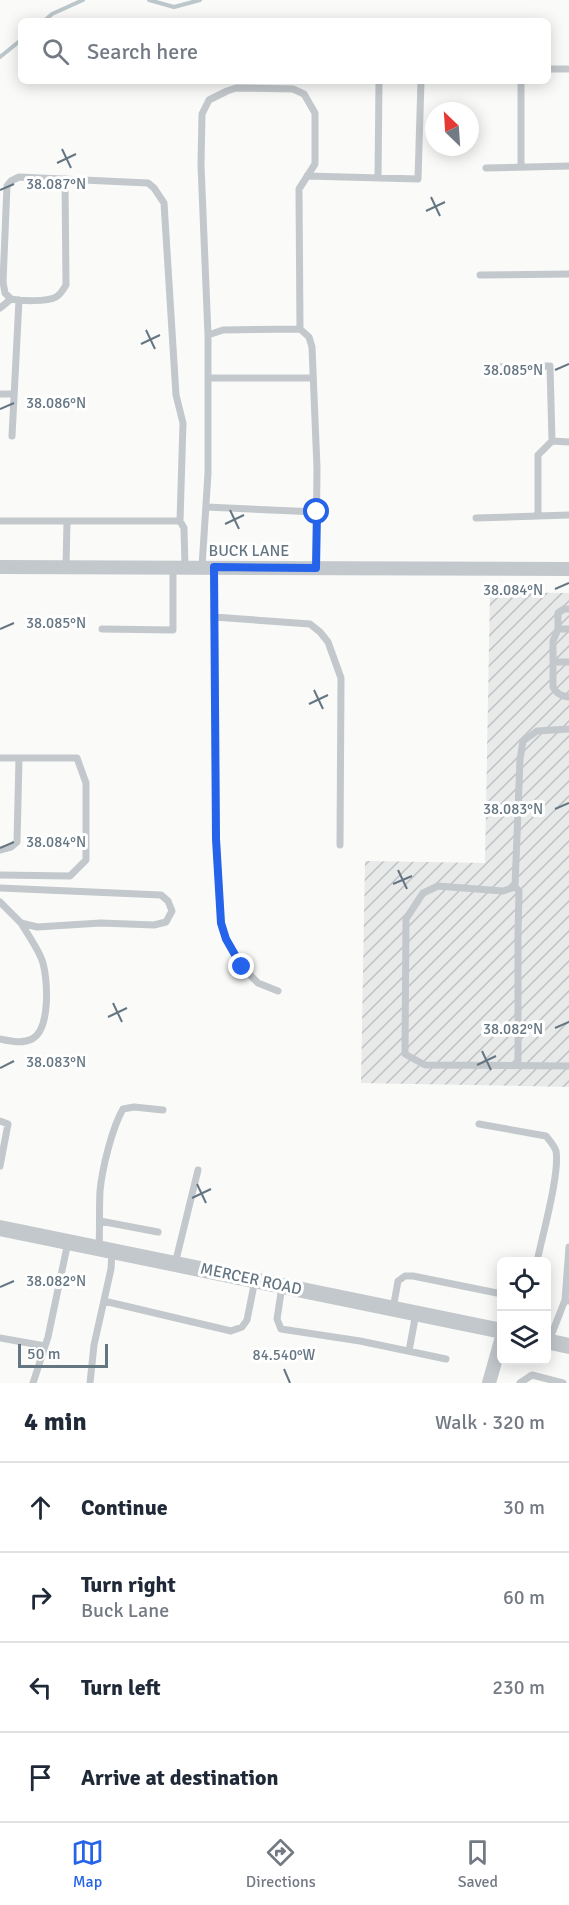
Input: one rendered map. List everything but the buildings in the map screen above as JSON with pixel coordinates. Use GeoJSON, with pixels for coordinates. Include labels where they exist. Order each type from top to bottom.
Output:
{"type":"FeatureCollection","features":[{"type":"Feature","properties":{"kind":"street","name":"BUCK LANE"},"geometry":{"type":"LineString","coordinates":[[0,567],[569,569]]}},
{"type":"Feature","properties":{"kind":"street","name":"MERCER ROAD"},"geometry":{"type":"LineString","coordinates":[[0,1228],[497,1330]]}},
{"type":"Feature","properties":{"kind":"street"},"geometry":{"type":"LineString","coordinates":[[551,1342],[569,1346]]}},
{"type":"Feature","properties":{"kind":"street"},"geometry":{"type":"LineString","coordinates":[[489,1383],[497,1352]]}},
{"type":"Feature","properties":{"kind":"lane"},"geometry":{"type":"LineString","coordinates":[[551,69],[569,69]]}},
{"type":"Feature","properties":{"kind":"lane"},"geometry":{"type":"LineString","coordinates":[[378,178],[379,84]]}},
{"type":"Feature","properties":{"kind":"lane"},"geometry":{"type":"LineString","coordinates":[[307,176],[418,178],[421,84]]}},
{"type":"Feature","properties":{"kind":"lane"},"geometry":{"type":"LineString","coordinates":[[521,84],[521,167]]}},
{"type":"Feature","properties":{"kind":"lane"},"geometry":{"type":"LineString","coordinates":[[278,991],[258,983],[242,967],[226,939],[221,923],[216,839],[214,617],[208,567],[206,507],[208,335],[201,165],[202,114],[205,105],[216,96],[236,88],[293,89],[304,94],[315,113],[315,164],[299,189],[300,329]]}},
{"type":"Feature","properties":{"kind":"lane"},"geometry":{"type":"LineString","coordinates":[[486,168],[569,165]]}},
{"type":"Feature","properties":{"kind":"lane"},"geometry":{"type":"LineString","coordinates":[[15,299],[5,293],[3,282],[7,186],[11,181],[19,177],[148,183],[154,188],[164,203],[176,395],[183,423],[180,520],[184,528],[173,630],[102,629]]}},
{"type":"Feature","properties":{"kind":"lane"},"geometry":{"type":"LineString","coordinates":[[0,308],[15,299],[54,298],[61,294],[66,285],[65,179]]}},
{"type":"Feature","properties":{"kind":"lane"},"geometry":{"type":"LineString","coordinates":[[480,275],[569,274]]}},
{"type":"Feature","properties":{"kind":"lane"},"geometry":{"type":"LineString","coordinates":[[12,436],[15,299]]}},
{"type":"Feature","properties":{"kind":"lane"},"geometry":{"type":"LineString","coordinates":[[208,335],[223,330],[300,329],[309,337],[312,347],[317,468],[316,568]]}},
{"type":"Feature","properties":{"kind":"lane"},"geometry":{"type":"LineString","coordinates":[[489,367],[550,366],[552,441],[538,455],[538,516]]}},
{"type":"Feature","properties":{"kind":"lane"},"geometry":{"type":"LineString","coordinates":[[208,378],[313,378]]}},
{"type":"Feature","properties":{"kind":"lane"},"geometry":{"type":"LineString","coordinates":[[0,394],[14,394]]}},
{"type":"Feature","properties":{"kind":"lane"},"geometry":{"type":"LineString","coordinates":[[552,441],[569,442]]}},
{"type":"Feature","properties":{"kind":"lane"},"geometry":{"type":"LineString","coordinates":[[206,507],[317,512]]}},
{"type":"Feature","properties":{"kind":"lane"},"geometry":{"type":"LineString","coordinates":[[476,518],[569,515]]}},
{"type":"Feature","properties":{"kind":"lane"},"geometry":{"type":"LineString","coordinates":[[0,521],[180,520]]}},
{"type":"Feature","properties":{"kind":"lane"},"geometry":{"type":"LineString","coordinates":[[66,567],[67,521]]}},
{"type":"Feature","properties":{"kind":"lane"},"geometry":{"type":"LineString","coordinates":[[569,609],[558,613],[558,629],[553,642],[553,687],[556,693],[569,697]]}},
{"type":"Feature","properties":{"kind":"lane"},"geometry":{"type":"LineString","coordinates":[[214,617],[310,624],[328,642],[341,678],[340,845]]}},
{"type":"Feature","properties":{"kind":"lane"},"geometry":{"type":"LineString","coordinates":[[558,629],[569,629]]}},
{"type":"Feature","properties":{"kind":"lane"},"geometry":{"type":"LineString","coordinates":[[553,662],[569,662]]}},
{"type":"Feature","properties":{"kind":"lane"},"geometry":{"type":"LineString","coordinates":[[518,1065],[519,891],[515,887],[520,759],[523,741],[537,731],[569,729]]}},
{"type":"Feature","properties":{"kind":"lane"},"geometry":{"type":"LineString","coordinates":[[0,758],[77,758],[86,783],[86,860],[70,876],[0,875]]}},
{"type":"Feature","properties":{"kind":"lane"},"geometry":{"type":"LineString","coordinates":[[0,850],[17,842],[20,758]]}},
{"type":"Feature","properties":{"kind":"lane"},"geometry":{"type":"LineString","coordinates":[[515,887],[503,891],[438,886],[423,893],[406,919],[405,1054],[412,1060],[425,1065],[569,1066]]}},
{"type":"Feature","properties":{"kind":"lane"},"geometry":{"type":"LineString","coordinates":[[0,888],[161,894],[168,901],[172,911],[166,922],[154,925],[101,923],[37,927],[21,923]]}},
{"type":"Feature","properties":{"kind":"lane"},"geometry":{"type":"LineString","coordinates":[[0,902],[21,923],[42,961],[46,981],[42,1029],[33,1038],[18,1042],[0,1039]]}},
{"type":"Feature","properties":{"kind":"lane"},"geometry":{"type":"LineString","coordinates":[[90,1383],[94,1345],[111,1269],[100,1221],[100,1190],[111,1139],[123,1109],[134,1107],[163,1110]]}},
{"type":"Feature","properties":{"kind":"lane"},"geometry":{"type":"LineString","coordinates":[[0,1121],[8,1124],[8,1130],[0,1166]]}},
{"type":"Feature","properties":{"kind":"lane"},"geometry":{"type":"LineString","coordinates":[[479,1124],[546,1136],[554,1145],[555,1178],[538,1257]]}},
{"type":"Feature","properties":{"kind":"lane"},"geometry":{"type":"LineString","coordinates":[[175,1264],[198,1170]]}},
{"type":"Feature","properties":{"kind":"lane"},"geometry":{"type":"LineString","coordinates":[[100,1221],[158,1232]]}},
{"type":"Feature","properties":{"kind":"lane"},"geometry":{"type":"LineString","coordinates":[[33,1383],[45,1346],[68,1242]]}},
{"type":"Feature","properties":{"kind":"lane"},"geometry":{"type":"LineString","coordinates":[[551,1335],[567,1301],[569,1247]]}},
{"type":"Feature","properties":{"kind":"lane"},"geometry":{"type":"LineString","coordinates":[[393,1309],[398,1281],[405,1276],[497,1292]]}},
{"type":"Feature","properties":{"kind":"lane"},"geometry":{"type":"LineString","coordinates":[[104,1300],[231,1331],[242,1327],[247,1320],[255,1280]]}},
{"type":"Feature","properties":{"kind":"lane"},"geometry":{"type":"LineString","coordinates":[[282,1286],[278,1319],[281,1329],[360,1341],[446,1359]]}},
{"type":"Feature","properties":{"kind":"lane"},"geometry":{"type":"LineString","coordinates":[[410,1352],[417,1313]]}},
{"type":"Feature","properties":{"kind":"lane"},"geometry":{"type":"LineString","coordinates":[[0,1338],[45,1346]]}},
{"type":"Feature","properties":{"kind":"lane"},"geometry":{"type":"LineString","coordinates":[[520,1383],[532,1375],[563,1383]]}},
{"type":"Feature","properties":{"kind":"shaded area"},"geometry":{"type":"Polygon","coordinates":[[[490,592],[569,593],[569,1087],[361,1083],[365,861],[485,863],[490,592]]]}},
{"type":"Feature","properties":{"kind":"waterway"},"geometry":{"type":"LineString","coordinates":[[47,18],[83,0]]}},
{"type":"Feature","properties":{"kind":"waterway"},"geometry":{"type":"LineString","coordinates":[[149,0],[174,7],[200,0]]}},
{"type":"Feature","properties":{"kind":"waterway"},"geometry":{"type":"LineString","coordinates":[[0,57],[18,42]]}},
{"type":"Feature","properties":{"kind":"route"},"geometry":{"type":"LineString","coordinates":[[242,967],[226,939],[221,923],[216,839],[214,567],[316,568],[317,512]]}}]}
